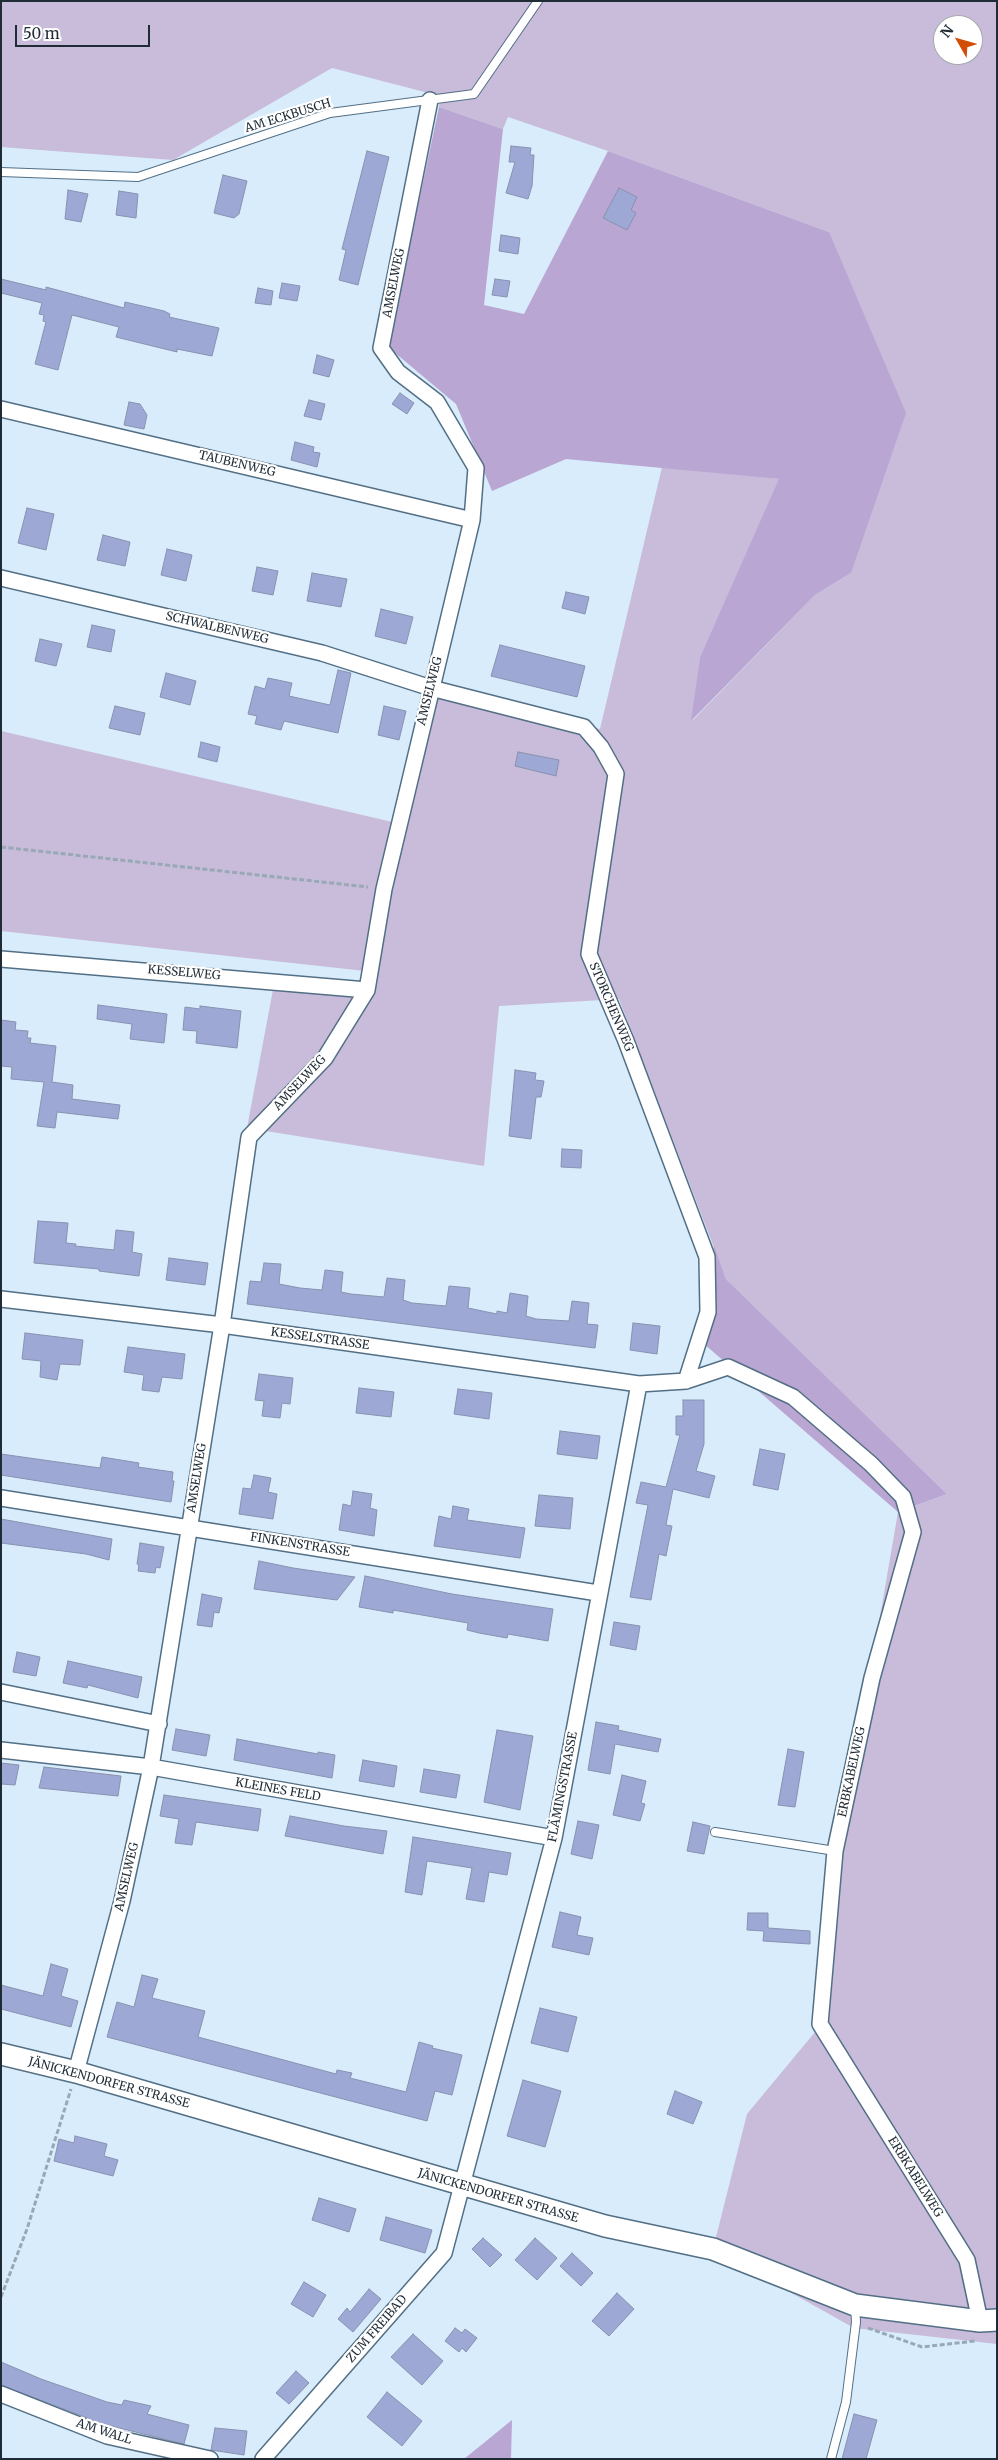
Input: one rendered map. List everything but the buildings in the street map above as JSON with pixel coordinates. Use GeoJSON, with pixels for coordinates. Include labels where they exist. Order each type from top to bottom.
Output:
{"type":"FeatureCollection","features":[{"type":"Feature","properties":{"kind":"main road","name":"JÄNICKENDORFER STRASSE"},"geometry":{"type":"LineString","coordinates":[[1,2054],[76,2072],[605,2226],[713,2249],[856,2305],[988,2321]]}},
{"type":"Feature","properties":{"kind":"street","name":"AMSELWEG"},"geometry":{"type":"LineString","coordinates":[[76,2072],[122,1903],[159,1724],[188,1528],[222,1325],[249,1137],[325,1058],[367,990],[384,889],[472,520],[476,468],[437,402],[398,372],[381,348],[430,100]]}},
{"type":"Feature","properties":{"kind":"street","name":"TAUBENWEG"},"geometry":{"type":"LineString","coordinates":[[1,409],[472,520]]}},
{"type":"Feature","properties":{"kind":"street","name":"SCHWALBENWEG"},"geometry":{"type":"LineString","coordinates":[[1,578],[322,653],[431,688]]}},
{"type":"Feature","properties":{"kind":"street","name":"STORCHENWEG"},"geometry":{"type":"LineString","coordinates":[[431,688],[584,727],[601,747],[616,774],[589,954],[626,1041],[707,1257],[708,1312],[686,1381]]}},
{"type":"Feature","properties":{"kind":"street","name":"KESSELWEG"},"geometry":{"type":"LineString","coordinates":[[1,959],[367,990]]}},
{"type":"Feature","properties":{"kind":"street","name":"KESSELSTRASSE"},"geometry":{"type":"LineString","coordinates":[[1,1299],[222,1325],[639,1384]]}},
{"type":"Feature","properties":{"kind":"street","name":"ERBKABELWEG"},"geometry":{"type":"LineString","coordinates":[[639,1384],[686,1381],[728,1367],[793,1397],[871,1464],[902,1497],[913,1532],[872,1678],[835,1851],[820,2024],[967,2260],[988,2321]]}},
{"type":"Feature","properties":{"kind":"street","name":"FLÄMINGSTRASSE"},"geometry":{"type":"LineString","coordinates":[[462,2185],[554,1838],[598,1593],[639,1384]]}},
{"type":"Feature","properties":{"kind":"street","name":"FINKENSTRASSE"},"geometry":{"type":"LineString","coordinates":[[1,1498],[598,1593]]}},
{"type":"Feature","properties":{"kind":"street"},"geometry":{"type":"LineString","coordinates":[[1,1692],[159,1724]]}},
{"type":"Feature","properties":{"kind":"street","name":"KLEINES FELD"},"geometry":{"type":"LineString","coordinates":[[1,1750],[151,1767],[554,1838]]}},
{"type":"Feature","properties":{"kind":"street","name":"ZUM FREIBAD"},"geometry":{"type":"LineString","coordinates":[[263,2459],[444,2253],[462,2185]]}},
{"type":"Feature","properties":{"kind":"street","name":"AM WALL"},"geometry":{"type":"LineString","coordinates":[[1,2394],[107,2436],[210,2459]]}},
{"type":"Feature","properties":{"kind":"lane","name":"AM ECKBUSCH"},"geometry":{"type":"LineString","coordinates":[[1,172],[138,177],[330,113],[474,94],[538,1]]}},
{"type":"Feature","properties":{"kind":"lane"},"geometry":{"type":"LineString","coordinates":[[715,1832],[835,1851]]}},
{"type":"Feature","properties":{"kind":"lane"},"geometry":{"type":"LineString","coordinates":[[831,2459],[846,2402],[856,2322],[856,2305]]}},
{"type":"Feature","properties":{"kind":"path"},"geometry":{"type":"LineString","coordinates":[[1,847],[384,889]]}},
{"type":"Feature","properties":{"kind":"path"},"geometry":{"type":"LineString","coordinates":[[1,2297],[27,2229],[76,2072]]}},
{"type":"Feature","properties":{"kind":"shaded area"},"geometry":{"type":"Polygon","coordinates":[[[1,1],[997,1],[997,2344],[854,2328],[713,2249],[747,2114],[825,2020],[841,1844],[898,1512],[947,1494],[726,1279],[619,999],[499,1006],[484,1166],[247,1128],[275,979],[363,982],[365,971],[1,931],[1,731],[401,824],[433,691],[600,729],[662,467],[780,479],[700,657],[692,721],[815,595],[851,573],[829,232],[608,151],[508,117],[503,129],[439,107],[440,96],[332,68],[173,160],[1,147],[1,1]]]}},
{"type":"Feature","properties":{"kind":"shaded area"},"geometry":{"type":"Polygon","coordinates":[[[439,107],[503,129],[484,305],[524,314],[608,151],[829,232],[906,413],[851,573],[815,595],[691,721],[700,657],[779,479],[566,459],[492,491],[456,404],[388,347],[439,107]]]}},
{"type":"Feature","properties":{"kind":"shaded area"},"geometry":{"type":"Polygon","coordinates":[[[714,1246],[726,1279],[947,1494],[898,1512],[696,1337],[714,1246]]]}},
{"type":"Feature","properties":{"kind":"shaded area"},"geometry":{"type":"Polygon","coordinates":[[[512,2420],[511,2459],[464,2459],[512,2420]]]}}]}
